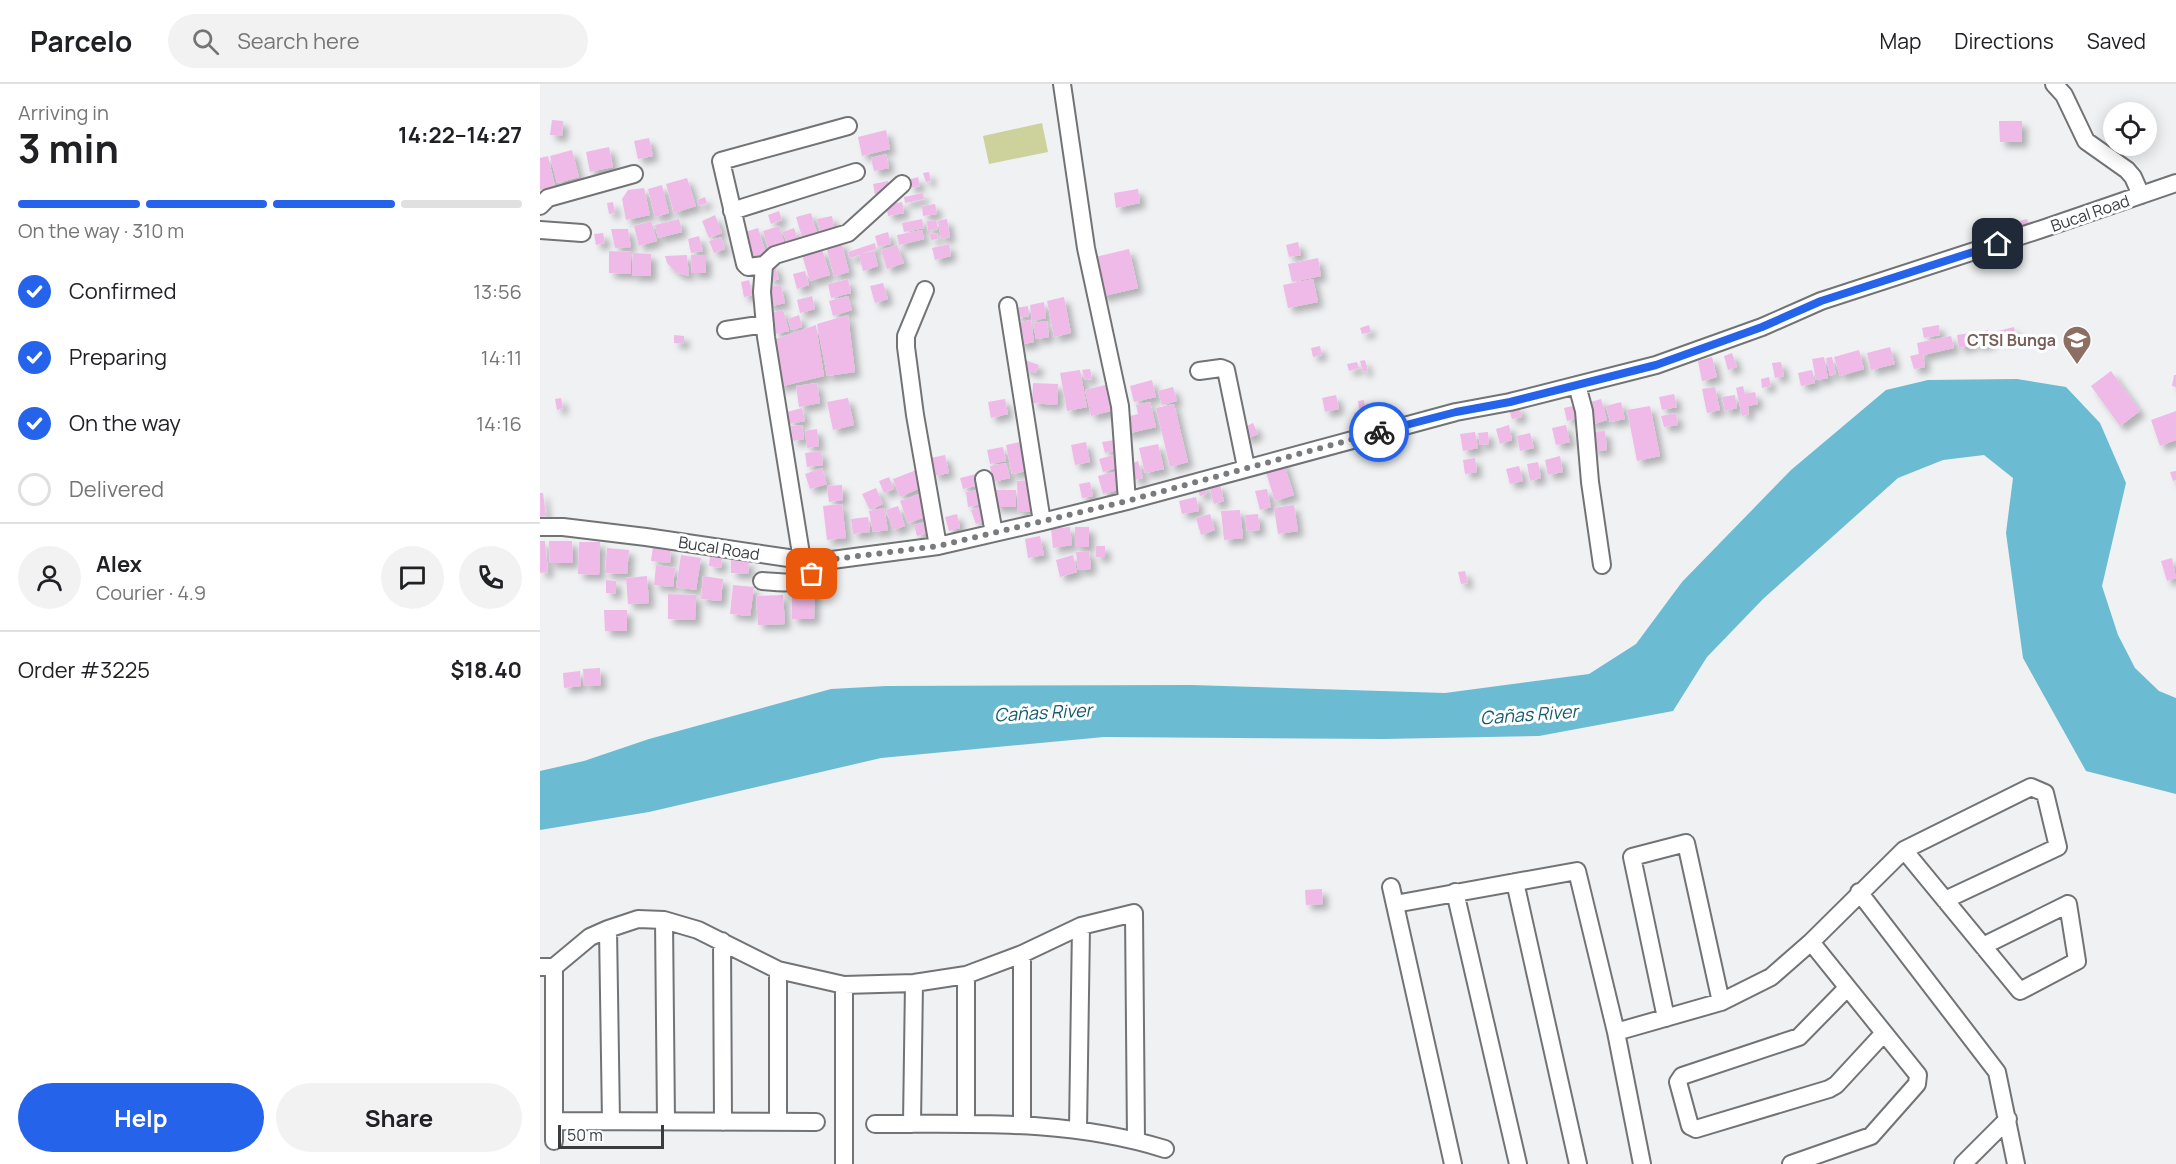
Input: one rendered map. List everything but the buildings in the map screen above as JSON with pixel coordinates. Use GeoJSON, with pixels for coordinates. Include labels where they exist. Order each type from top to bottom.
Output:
{"type":"FeatureCollection","features":[{"type":"Feature","properties":{"kind":"street"},"geometry":{"type":"LineString","coordinates":[[1062,84],[1086,248],[1120,406],[1127,501]]}},
{"type":"Feature","properties":{"kind":"street"},"geometry":{"type":"LineString","coordinates":[[2054,84],[2064,95],[2086,141],[2127,170],[2133,177],[2141,195]]}},
{"type":"Feature","properties":{"kind":"street"},"geometry":{"type":"LineString","coordinates":[[848,126],[721,160],[744,264],[748,267],[764,265],[776,255],[848,233],[902,184]]}},
{"type":"Feature","properties":{"kind":"street"},"geometry":{"type":"LineString","coordinates":[[732,211],[856,172]]}},
{"type":"Feature","properties":{"kind":"street"},"geometry":{"type":"LineString","coordinates":[[540,206],[548,198],[634,174]]}},
{"type":"Feature","properties":{"kind":"street","name":"Bucal Road"},"geometry":{"type":"LineString","coordinates":[[540,527],[563,527],[646,537],[819,561],[938,546],[1127,501],[1456,412],[1510,402],[1656,365],[1762,327],[1821,301],[2042,230],[2176,183]]}},
{"type":"Feature","properties":{"kind":"street"},"geometry":{"type":"LineString","coordinates":[[540,230],[582,233]]}},
{"type":"Feature","properties":{"kind":"street"},"geometry":{"type":"LineString","coordinates":[[764,265],[762,292],[765,324],[802,560]]}},
{"type":"Feature","properties":{"kind":"street"},"geometry":{"type":"LineString","coordinates":[[925,290],[906,336],[906,347],[915,415],[938,546]]}},
{"type":"Feature","properties":{"kind":"street"},"geometry":{"type":"LineString","coordinates":[[1008,306],[1042,522]]}},
{"type":"Feature","properties":{"kind":"street"},"geometry":{"type":"LineString","coordinates":[[726,330],[765,324]]}},
{"type":"Feature","properties":{"kind":"street"},"geometry":{"type":"LineString","coordinates":[[1200,371],[1221,368],[1226,370],[1246,467]]}},
{"type":"Feature","properties":{"kind":"street"},"geometry":{"type":"LineString","coordinates":[[1577,385],[1584,411],[1590,482],[1602,565]]}},
{"type":"Feature","properties":{"kind":"street"},"geometry":{"type":"LineString","coordinates":[[984,479],[994,533]]}},
{"type":"Feature","properties":{"kind":"street"},"geometry":{"type":"LineString","coordinates":[[762,581],[789,583],[800,580],[812,574],[819,561]]}},
{"type":"Feature","properties":{"kind":"street"},"geometry":{"type":"LineString","coordinates":[[1616,1032],[1721,1002],[1771,977],[1811,942],[1904,850],[2031,787],[2044,793],[2058,847],[1945,900]]}},
{"type":"Feature","properties":{"kind":"street"},"geometry":{"type":"LineString","coordinates":[[1666,1018],[1632,856],[1686,843],[1721,1002]]}},
{"type":"Feature","properties":{"kind":"street"},"geometry":{"type":"LineString","coordinates":[[1904,850],[2020,991],[2077,961],[2068,904],[1983,946]]}},
{"type":"Feature","properties":{"kind":"street"},"geometry":{"type":"LineString","coordinates":[[1453,1164],[1393,895],[1455,892],[1577,871],[1616,1032],[1642,1164]]}},
{"type":"Feature","properties":{"kind":"street"},"geometry":{"type":"LineString","coordinates":[[1515,882],[1578,1164]]}},
{"type":"Feature","properties":{"kind":"street"},"geometry":{"type":"LineString","coordinates":[[1455,892],[1518,1164]]}},
{"type":"Feature","properties":{"kind":"street"},"geometry":{"type":"LineString","coordinates":[[1859,892],[1997,1072],[2016,1164]]}},
{"type":"Feature","properties":{"kind":"street"},"geometry":{"type":"LineString","coordinates":[[554,1141],[547,967],[590,937],[608,929],[638,919],[664,920],[698,930],[778,970],[844,985],[914,983],[966,975],[1022,954],[1081,926],[1134,913],[1136,1140]]}},
{"type":"Feature","properties":{"kind":"street"},"geometry":{"type":"LineString","coordinates":[[664,920],[666,1121]]}},
{"type":"Feature","properties":{"kind":"street"},"geometry":{"type":"LineString","coordinates":[[1078,1129],[1081,926]]}},
{"type":"Feature","properties":{"kind":"street"},"geometry":{"type":"LineString","coordinates":[[608,929],[611,1121]]}},
{"type":"Feature","properties":{"kind":"street"},"geometry":{"type":"LineString","coordinates":[[722,941],[723,1122]]}},
{"type":"Feature","properties":{"kind":"street"},"geometry":{"type":"LineString","coordinates":[[1791,1164],[1871,1136],[1917,1084],[1918,1076],[1811,942]]}},
{"type":"Feature","properties":{"kind":"street"},"geometry":{"type":"LineString","coordinates":[[1022,954],[1022,1124]]}},
{"type":"Feature","properties":{"kind":"street"},"geometry":{"type":"LineString","coordinates":[[778,970],[778,1122]]}},
{"type":"Feature","properties":{"kind":"street"},"geometry":{"type":"LineString","coordinates":[[966,975],[966,1124]]}},
{"type":"Feature","properties":{"kind":"street"},"geometry":{"type":"LineString","coordinates":[[912,1124],[914,983]]}},
{"type":"Feature","properties":{"kind":"street"},"geometry":{"type":"LineString","coordinates":[[844,985],[844,1164]]}},
{"type":"Feature","properties":{"kind":"street"},"geometry":{"type":"LineString","coordinates":[[1848,988],[1799,1037],[1682,1076],[1678,1082],[1690,1126],[1696,1129],[1829,1089],[1884,1033]]}},
{"type":"Feature","properties":{"kind":"street"},"geometry":{"type":"LineString","coordinates":[[1963,1164],[2008,1119]]}},
{"type":"Feature","properties":{"kind":"street"},"geometry":{"type":"LineString","coordinates":[[554,1121],[816,1122]]}},
{"type":"Feature","properties":{"kind":"street"},"geometry":{"type":"LineString","coordinates":[[874,1124],[1022,1124],[1078,1129],[1136,1140],[1165,1149]]}},
{"type":"Feature","properties":{"kind":"green space"},"geometry":{"type":"Polygon","coordinates":[[[1042,123],[1048,152],[989,164],[983,136],[1042,123]]]}},
{"type":"Feature","properties":{"kind":"water","name":"Cañas River"},"geometry":{"type":"Polygon","coordinates":[[[2017,379],[2066,387],[2100,423],[2126,483],[2102,586],[2118,635],[2135,668],[2159,691],[2176,698],[2176,794],[2086,771],[2023,658],[2006,533],[2013,478],[1984,455],[1943,460],[1898,478],[1763,599],[1707,657],[1673,711],[1539,736],[1383,739],[1104,737],[881,758],[649,812],[540,830],[540,771],[584,761],[649,739],[831,689],[886,686],[1191,685],[1445,693],[1589,674],[1636,644],[1682,582],[1791,470],[1886,390],[1928,380],[2017,379]]]}},
{"type":"Feature","properties":{"kind":"way so far"},"geometry":{"type":"LineString","coordinates":[[812,574],[819,561],[938,546],[1127,501],[1379,432]]}},
{"type":"Feature","properties":{"kind":"place","name":"CTSI Bunga"},"geometry":{"type":"Point","coordinates":[2077,366]}},
{"type":"Feature","properties":{"kind":"route"},"geometry":{"type":"LineString","coordinates":[[1379,432],[1656,365],[1762,327],[1821,301],[1998,244]]}}]}
